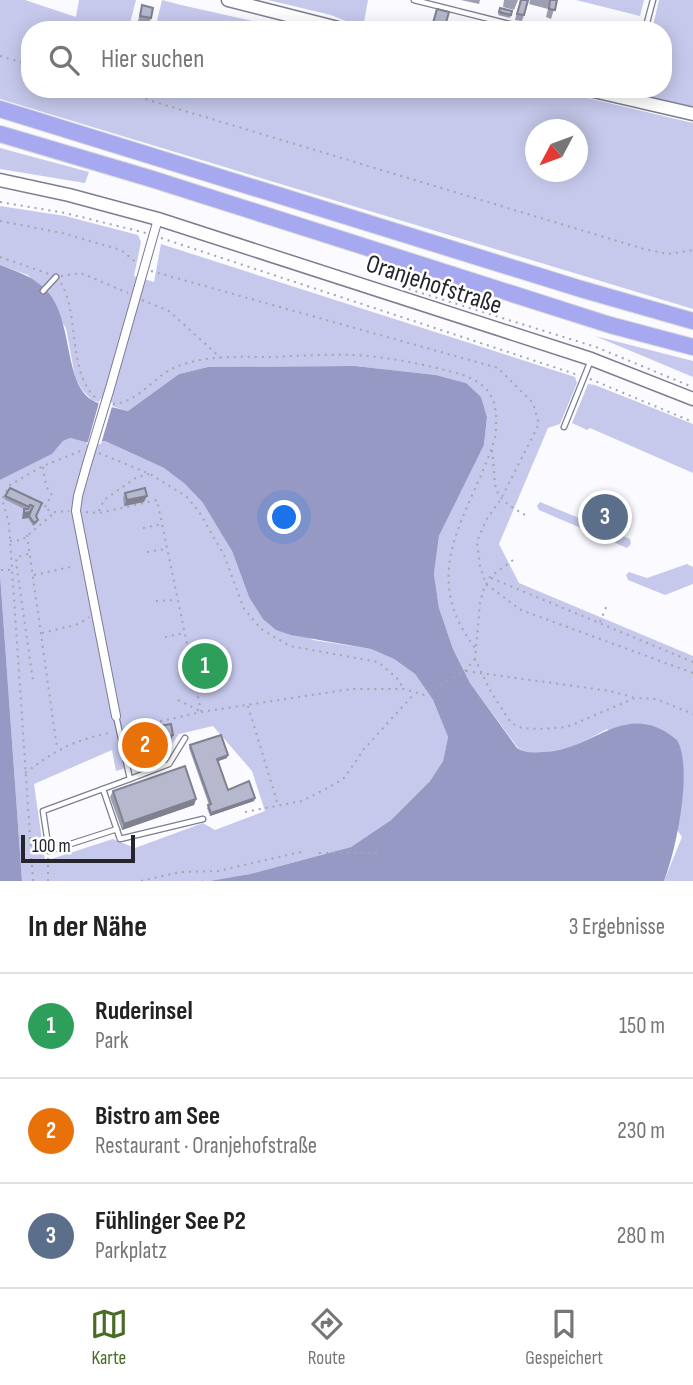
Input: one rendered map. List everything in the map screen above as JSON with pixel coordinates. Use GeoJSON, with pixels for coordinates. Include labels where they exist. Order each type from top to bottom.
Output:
{"type":"FeatureCollection","features":[{"type":"Feature","properties":{"kind":"highway"},"geometry":{"type":"LineString","coordinates":[[0,107],[581,289],[693,321]]}},
{"type":"Feature","properties":{"kind":"highway"},"geometry":{"type":"LineString","coordinates":[[0,134],[152,179],[597,321],[693,347]]}},
{"type":"Feature","properties":{"kind":"street"},"geometry":{"type":"LineString","coordinates":[[228,0],[311,21]]}},
{"type":"Feature","properties":{"kind":"street"},"geometry":{"type":"LineString","coordinates":[[623,98],[693,114]]}},
{"type":"Feature","properties":{"kind":"street","name":"Oranjehofstraße"},"geometry":{"type":"LineString","coordinates":[[0,180],[158,219],[591,359],[693,399]]}},
{"type":"Feature","properties":{"kind":"street"},"geometry":{"type":"LineString","coordinates":[[116,716],[76,511],[78,496],[158,219]]}},
{"type":"Feature","properties":{"kind":"lane"},"geometry":{"type":"LineString","coordinates":[[414,0],[497,21]]}},
{"type":"Feature","properties":{"kind":"lane"},"geometry":{"type":"LineString","coordinates":[[647,21],[653,0]]}},
{"type":"Feature","properties":{"kind":"lane"},"geometry":{"type":"LineString","coordinates":[[43,291],[56,277]]}},
{"type":"Feature","properties":{"kind":"lane"},"geometry":{"type":"LineString","coordinates":[[564,427],[591,359]]}},
{"type":"Feature","properties":{"kind":"lane"},"geometry":{"type":"LineString","coordinates":[[116,716],[130,779]]}},
{"type":"Feature","properties":{"kind":"lane"},"geometry":{"type":"LineString","coordinates":[[117,830],[49,851],[43,811],[169,764],[185,737]]}},
{"type":"Feature","properties":{"kind":"lane"},"geometry":{"type":"LineString","coordinates":[[103,789],[120,839],[203,819]]}},
{"type":"Feature","properties":{"kind":"path"},"geometry":{"type":"LineString","coordinates":[[0,56],[21,62]]}},
{"type":"Feature","properties":{"kind":"path"},"geometry":{"type":"LineString","coordinates":[[142,98],[618,241],[668,254],[693,250]]}},
{"type":"Feature","properties":{"kind":"path"},"geometry":{"type":"LineString","coordinates":[[0,202],[65,213],[152,235],[584,377],[693,422]]}},
{"type":"Feature","properties":{"kind":"path"},"geometry":{"type":"LineString","coordinates":[[0,221],[62,233],[121,250],[143,269],[498,368],[533,403],[539,424],[501,499],[486,520],[477,542],[486,584],[521,610],[693,673]]}},
{"type":"Feature","properties":{"kind":"path"},"geometry":{"type":"LineString","coordinates":[[0,257],[56,277],[81,273],[169,311],[221,358]]}},
{"type":"Feature","properties":{"kind":"path"},"geometry":{"type":"LineString","coordinates":[[56,277],[67,293],[86,385],[95,398],[114,404],[131,401],[161,376],[180,365],[221,358],[350,355],[384,358],[459,374],[488,390],[497,422],[492,449],[451,547],[447,579],[453,607],[464,634],[476,649]]}},
{"type":"Feature","properties":{"kind":"path"},"geometry":{"type":"LineString","coordinates":[[492,449],[496,490],[506,505],[527,516]]}},
{"type":"Feature","properties":{"kind":"path"},"geometry":{"type":"LineString","coordinates":[[33,881],[9,524],[3,504],[10,485],[43,466],[46,486],[52,495],[44,508],[54,512],[99,513],[157,500],[201,712]]}},
{"type":"Feature","properties":{"kind":"path"},"geometry":{"type":"LineString","coordinates":[[99,513],[104,500],[136,477],[150,474],[186,496],[198,510],[224,555],[244,609],[261,629],[290,646],[378,662],[396,677],[404,689]]}},
{"type":"Feature","properties":{"kind":"path"},"geometry":{"type":"LineString","coordinates":[[9,541],[18,542],[54,512]]}},
{"type":"Feature","properties":{"kind":"path"},"geometry":{"type":"LineString","coordinates":[[143,528],[162,524]]}},
{"type":"Feature","properties":{"kind":"path"},"geometry":{"type":"LineString","coordinates":[[27,535],[58,749]]}},
{"type":"Feature","properties":{"kind":"path"},"geometry":{"type":"LineString","coordinates":[[147,552],[167,548]]}},
{"type":"Feature","properties":{"kind":"path"},"geometry":{"type":"LineString","coordinates":[[29,554],[17,557],[16,562],[33,681]]}},
{"type":"Feature","properties":{"kind":"path"},"geometry":{"type":"LineString","coordinates":[[513,560],[490,577],[486,584],[480,603],[475,659],[511,723],[522,728],[567,727],[635,698]]}},
{"type":"Feature","properties":{"kind":"path"},"geometry":{"type":"LineString","coordinates":[[32,575],[70,567]]}},
{"type":"Feature","properties":{"kind":"path"},"geometry":{"type":"LineString","coordinates":[[1,570],[11,570]]}},
{"type":"Feature","properties":{"kind":"path"},"geometry":{"type":"LineString","coordinates":[[11,577],[19,576]]}},
{"type":"Feature","properties":{"kind":"path"},"geometry":{"type":"LineString","coordinates":[[490,577],[693,662]]}},
{"type":"Feature","properties":{"kind":"path"},"geometry":{"type":"LineString","coordinates":[[156,601],[178,600]]}},
{"type":"Feature","properties":{"kind":"path"},"geometry":{"type":"LineString","coordinates":[[599,623],[607,605]]}},
{"type":"Feature","properties":{"kind":"path"},"geometry":{"type":"LineString","coordinates":[[40,633],[79,624],[96,613]]}},
{"type":"Feature","properties":{"kind":"path"},"geometry":{"type":"LineString","coordinates":[[166,637],[185,633]]}},
{"type":"Feature","properties":{"kind":"path"},"geometry":{"type":"LineString","coordinates":[[25,773],[58,749],[82,739],[201,712],[351,689],[404,689],[424,695],[465,671],[475,659]]}},
{"type":"Feature","properties":{"kind":"path"},"geometry":{"type":"LineString","coordinates":[[465,671],[480,671],[544,683],[610,691],[635,698],[656,699],[693,714]]}},
{"type":"Feature","properties":{"kind":"path"},"geometry":{"type":"LineString","coordinates":[[245,812],[302,801],[345,777],[364,749],[414,693]]}},
{"type":"Feature","properties":{"kind":"path"},"geometry":{"type":"LineString","coordinates":[[178,700],[201,712]]}},
{"type":"Feature","properties":{"kind":"path"},"geometry":{"type":"LineString","coordinates":[[247,705],[279,805]]}},
{"type":"Feature","properties":{"kind":"path"},"geometry":{"type":"LineString","coordinates":[[48,881],[49,851]]}},
{"type":"Feature","properties":{"kind":"path"},"geometry":{"type":"LineString","coordinates":[[141,881],[180,872],[218,871],[305,851]]}},
{"type":"Feature","properties":{"kind":"path"},"geometry":{"type":"LineString","coordinates":[[319,853],[380,853]]}},
{"type":"Feature","properties":{"kind":"path"},"geometry":{"type":"LineString","coordinates":[[25,861],[31,861]]}},
{"type":"Feature","properties":{"kind":"shaded area"},"geometry":{"type":"Polygon","coordinates":[[[0,0],[25,0],[76,17],[79,0],[136,0],[131,21],[21,21],[21,98],[587,98],[693,123],[693,309],[0,99],[0,0]]]}},
{"type":"Feature","properties":{"kind":"shaded area"},"geometry":{"type":"Polygon","coordinates":[[[162,0],[181,5],[253,21],[157,21],[162,0]]]}},
{"type":"Feature","properties":{"kind":"shaded area"},"geometry":{"type":"Polygon","coordinates":[[[268,0],[368,0],[364,21],[346,21],[268,0]]]}},
{"type":"Feature","properties":{"kind":"shaded area"},"geometry":{"type":"Polygon","coordinates":[[[576,0],[644,0],[640,16],[576,0]]]}},
{"type":"Feature","properties":{"kind":"shaded area"},"geometry":{"type":"Polygon","coordinates":[[[659,0],[693,0],[693,108],[649,98],[672,98],[672,21],[654,21],[659,0]]]}},
{"type":"Feature","properties":{"kind":"shaded area"},"geometry":{"type":"Polygon","coordinates":[[[0,148],[89,172],[85,183],[0,169],[0,148]]]}},
{"type":"Feature","properties":{"kind":"shaded area"},"geometry":{"type":"Polygon","coordinates":[[[0,206],[65,216],[138,235],[141,242],[134,276],[154,282],[161,244],[575,377],[577,383],[560,424],[548,428],[499,544],[519,583],[693,656],[693,881],[664,881],[682,837],[607,729],[552,753],[529,753],[518,748],[470,683],[453,649],[439,608],[434,574],[439,536],[484,445],[487,417],[481,398],[466,383],[436,375],[355,366],[208,367],[179,374],[128,411],[92,400],[75,377],[66,328],[28,275],[0,265],[0,206]]]}},
{"type":"Feature","properties":{"kind":"shaded area"},"geometry":{"type":"Polygon","coordinates":[[[0,265],[33,280],[53,299],[65,330],[76,379],[92,400],[109,407],[128,411],[179,374],[208,367],[355,366],[436,375],[466,383],[481,397],[487,417],[484,445],[439,536],[434,574],[439,608],[453,649],[470,683],[520,750],[536,752],[561,749],[626,725],[642,724],[659,728],[677,740],[682,752],[683,788],[674,849],[664,881],[209,881],[250,874],[351,847],[391,820],[430,781],[443,761],[448,737],[433,700],[415,674],[394,659],[371,649],[291,635],[276,630],[263,619],[249,597],[232,551],[203,503],[185,484],[164,468],[105,441],[85,442],[70,438],[63,441],[52,454],[0,480],[0,265]]]}},
{"type":"Feature","properties":{"kind":"shaded area"},"geometry":{"type":"Polygon","coordinates":[[[595,336],[693,361],[693,377],[595,336]]]}},
{"type":"Feature","properties":{"kind":"shaded area"},"geometry":{"type":"Polygon","coordinates":[[[588,384],[693,424],[693,473],[590,428],[587,430],[572,423],[588,384]]]}},
{"type":"Feature","properties":{"kind":"shaded area"},"geometry":{"type":"Polygon","coordinates":[[[70,438],[85,442],[105,441],[164,468],[185,484],[203,503],[232,551],[249,597],[313,640],[371,649],[394,659],[415,674],[433,700],[448,737],[443,761],[430,781],[391,820],[351,847],[250,874],[209,881],[22,881],[0,574],[0,480],[52,454],[63,441],[70,438]],[[213,726],[179,734],[163,756],[116,771],[112,750],[34,784],[45,861],[113,839],[135,848],[203,823],[215,830],[265,811],[252,771],[213,726]]]}},
{"type":"Feature","properties":{"kind":"shaded area"},"geometry":{"type":"Polygon","coordinates":[[[540,502],[630,539],[631,544],[627,548],[539,510],[537,506],[540,502]]]}},
{"type":"Feature","properties":{"kind":"shaded area"},"geometry":{"type":"Polygon","coordinates":[[[687,564],[693,567],[693,584],[665,595],[628,580],[626,575],[629,572],[647,578],[687,564]]]}},
{"type":"Feature","properties":{"kind":"shaded area"},"geometry":{"type":"Polygon","coordinates":[[[0,574],[22,881],[0,881],[0,574]]]}},
{"type":"Feature","properties":{"kind":"pier"},"geometry":{"type":"Polygon","coordinates":[[[100,399],[113,403],[101,444],[87,445],[100,399]]]}},
{"type":"Feature","properties":{"kind":"building"},"geometry":{"type":"Polygon","coordinates":[[[521,0],[528,0],[524,15],[517,14],[521,0]]]}},
{"type":"Feature","properties":{"kind":"building"},"geometry":{"type":"Polygon","coordinates":[[[550,0],[557,0],[555,10],[549,9],[550,0]]]}},
{"type":"Feature","properties":{"kind":"building"},"geometry":{"type":"Polygon","coordinates":[[[142,5],[153,8],[151,18],[140,16],[142,5]]]}},
{"type":"Feature","properties":{"kind":"building"},"geometry":{"type":"Polygon","coordinates":[[[500,8],[512,11],[511,15],[499,12],[500,8]]]}},
{"type":"Feature","properties":{"kind":"building"},"geometry":{"type":"Polygon","coordinates":[[[437,9],[449,12],[446,21],[434,21],[437,9]]]}},
{"type":"Feature","properties":{"kind":"building"},"geometry":{"type":"Polygon","coordinates":[[[10,488],[42,503],[36,516],[38,520],[34,523],[29,516],[33,506],[29,507],[5,496],[10,488]]]}},
{"type":"Feature","properties":{"kind":"building"},"geometry":{"type":"Polygon","coordinates":[[[145,488],[147,496],[127,500],[125,493],[145,488]]]}},
{"type":"Feature","properties":{"kind":"building"},"geometry":{"type":"Polygon","coordinates":[[[30,505],[33,506],[30,512],[24,513],[24,509],[28,509],[30,505]]]}},
{"type":"Feature","properties":{"kind":"building"},"geometry":{"type":"Polygon","coordinates":[[[171,724],[173,735],[150,739],[152,749],[144,751],[140,730],[171,724]]]}},
{"type":"Feature","properties":{"kind":"building"},"geometry":{"type":"Polygon","coordinates":[[[221,735],[228,755],[217,759],[228,790],[249,781],[255,798],[211,813],[208,805],[211,804],[190,745],[221,735]]]}},
{"type":"Feature","properties":{"kind":"building"},"geometry":{"type":"Polygon","coordinates":[[[185,766],[196,799],[124,824],[113,791],[185,766]]]}},
{"type":"Feature","properties":{"kind":"place","name":"Fühlinger See P2"},"geometry":{"type":"Point","coordinates":[605,517]}},
{"type":"Feature","properties":{"kind":"place","name":"Ruderinsel"},"geometry":{"type":"Point","coordinates":[205,666]}},
{"type":"Feature","properties":{"kind":"place","name":"Bistro am See"},"geometry":{"type":"Point","coordinates":[145,745]}}]}
